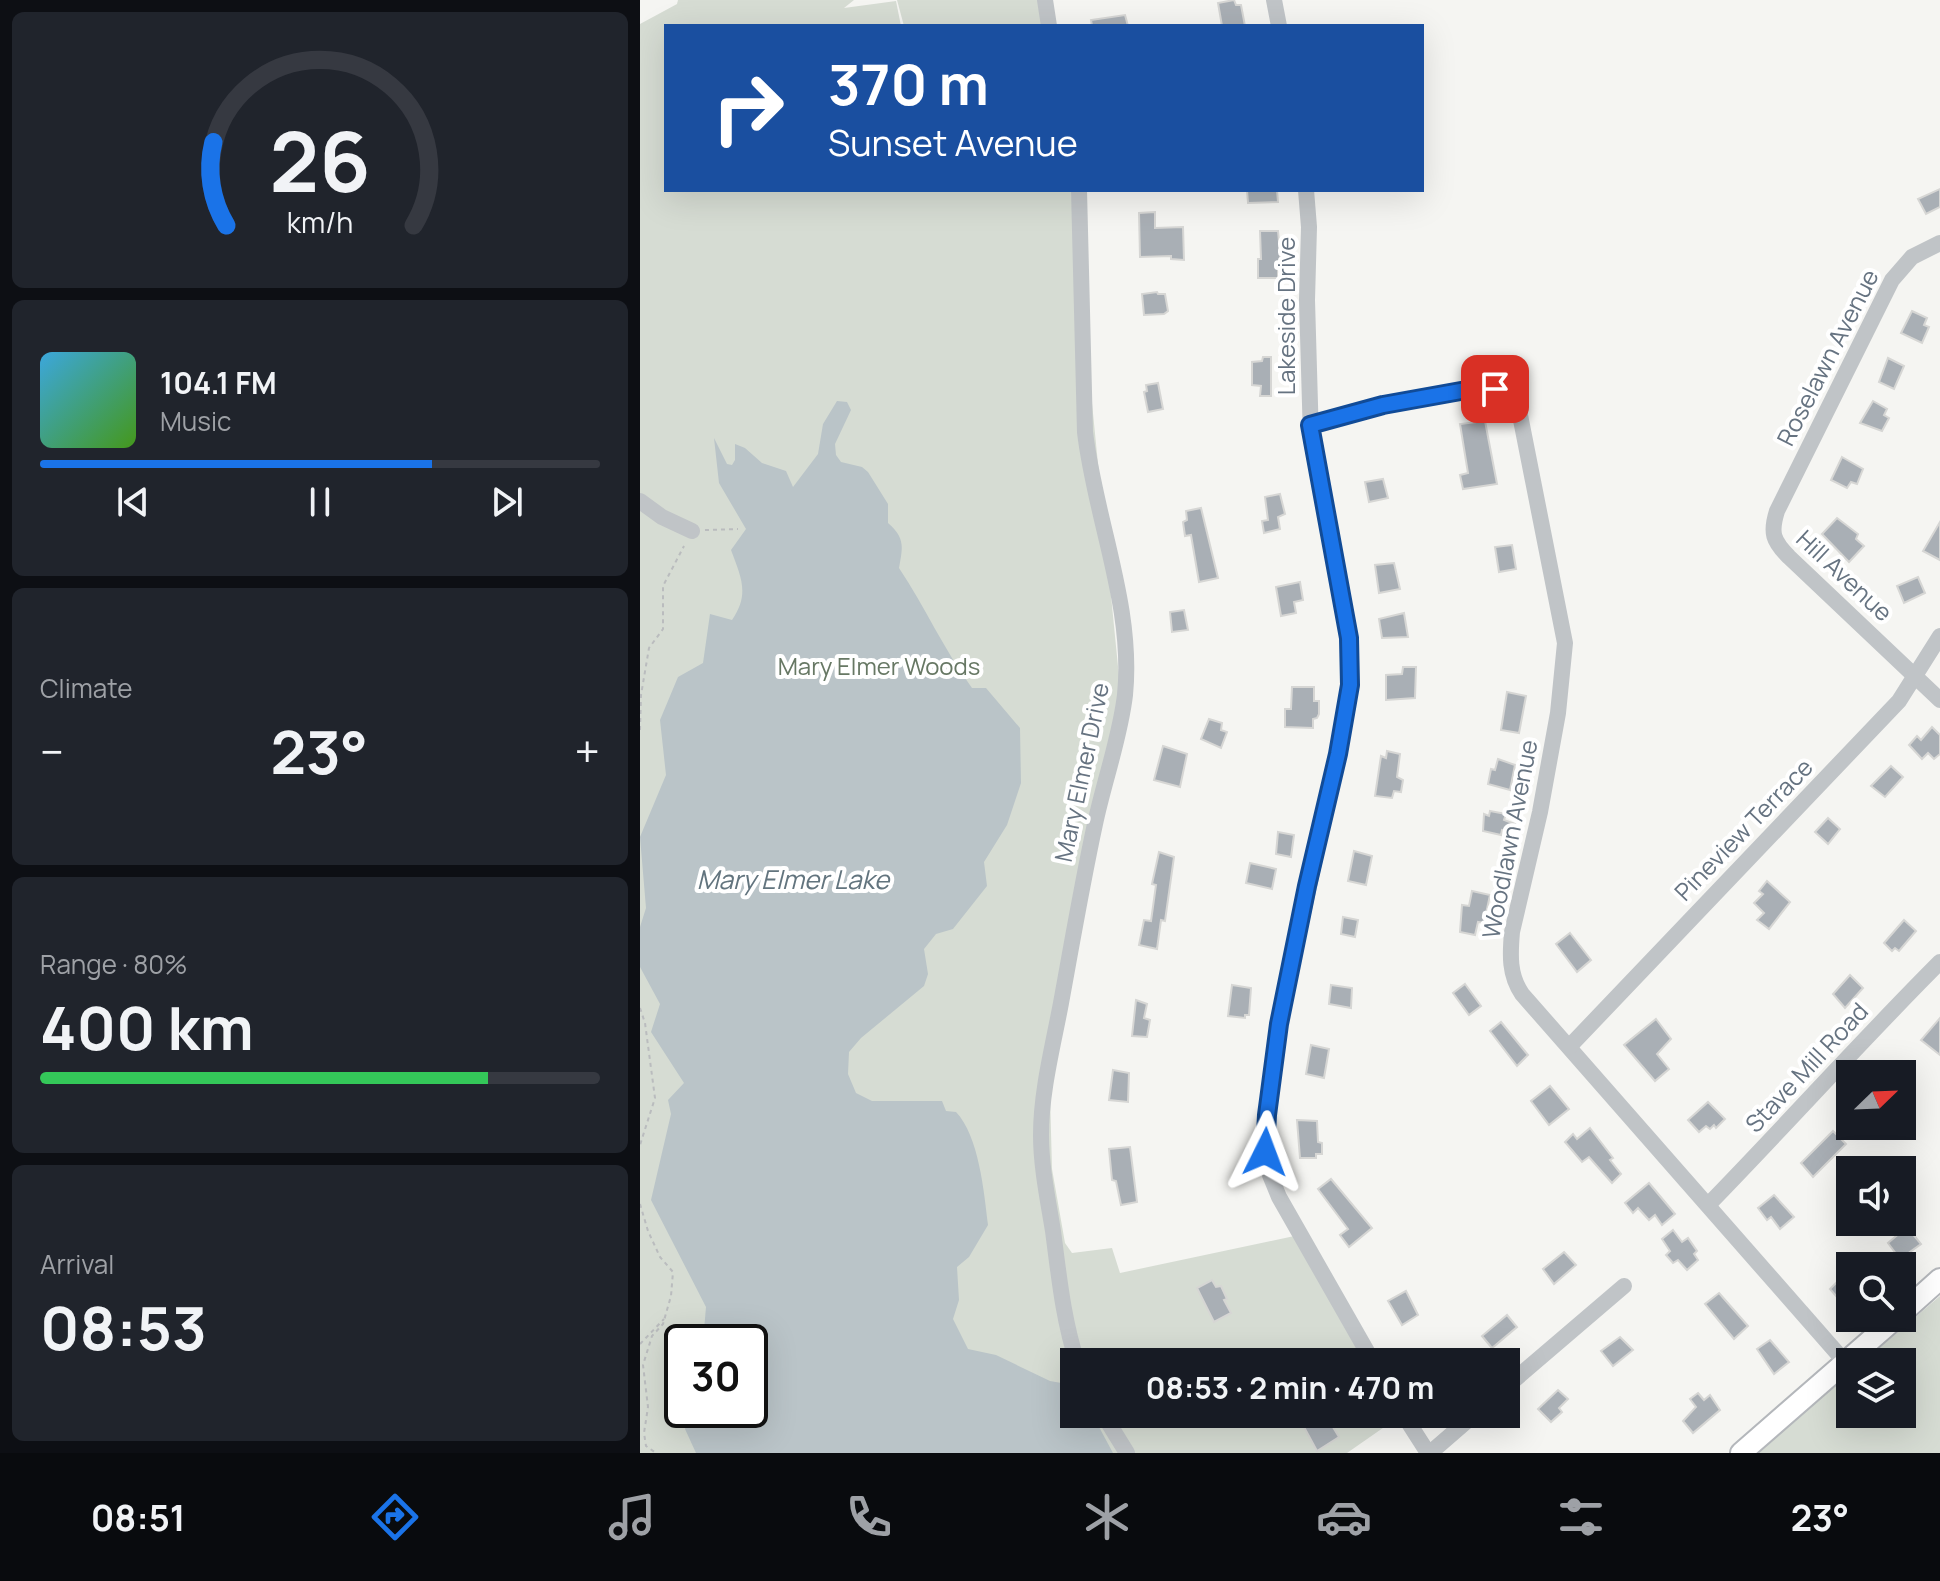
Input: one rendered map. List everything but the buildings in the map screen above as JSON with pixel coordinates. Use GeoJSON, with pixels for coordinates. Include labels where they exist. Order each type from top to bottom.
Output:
{"type":"FeatureCollection","features":[{"type":"Feature","properties":{"kind":"main road"},"geometry":{"type":"LineString","coordinates":[[1916,1300],[1940,1279]]}},
{"type":"Feature","properties":{"kind":"main road"},"geometry":{"type":"LineString","coordinates":[[1861,1348],[1880,1332]]}},
{"type":"Feature","properties":{"kind":"main road"},"geometry":{"type":"LineString","coordinates":[[1741,1453],[1836,1370]]}},
{"type":"Feature","properties":{"kind":"street"},"geometry":{"type":"LineString","coordinates":[[1045,0],[1049,24]]}},
{"type":"Feature","properties":{"kind":"street"},"geometry":{"type":"LineString","coordinates":[[1274,0],[1279,24]]}},
{"type":"Feature","properties":{"kind":"street","name":"Mary Elmer Drive"},"geometry":{"type":"LineString","coordinates":[[1072,1348],[1056,1262],[1041,1134],[1075,916],[1123,709],[1126,679],[1118,599],[1089,469],[1085,432],[1079,192]]}},
{"type":"Feature","properties":{"kind":"street","name":"Lakeside Drive"},"geometry":{"type":"LineString","coordinates":[[1306,192],[1310,425],[1349,638],[1350,685],[1279,1024],[1265,1152],[1279,1197],[1365,1348]]}},
{"type":"Feature","properties":{"kind":"street","name":"Roselawn Avenue"},"geometry":{"type":"LineString","coordinates":[[1798,468],[1892,280],[1912,257],[1940,243]]}},
{"type":"Feature","properties":{"kind":"street","name":"Woodlawn Avenue"},"geometry":{"type":"LineString","coordinates":[[1310,425],[1383,405],[1483,387],[1503,391],[1514,400],[1520,415],[1565,643],[1558,713],[1540,812],[1512,932],[1511,965],[1517,986],[1836,1352]]}},
{"type":"Feature","properties":{"kind":"street","name":"Hill Avenue"},"geometry":{"type":"LineString","coordinates":[[1798,468],[1777,511],[1772,527],[1774,540],[1940,700]]}},
{"type":"Feature","properties":{"kind":"street"},"geometry":{"type":"LineString","coordinates":[[640,501],[662,517],[692,531]]}},
{"type":"Feature","properties":{"kind":"street","name":"Pineview Terrace"},"geometry":{"type":"LineString","coordinates":[[1569,1047],[1899,701],[1917,677],[1940,636]]}},
{"type":"Feature","properties":{"kind":"street","name":"Stave Mill Road"},"geometry":{"type":"LineString","coordinates":[[1708,1205],[1940,962]]}},
{"type":"Feature","properties":{"kind":"street"},"geometry":{"type":"LineString","coordinates":[[1520,1375],[1624,1286]]}},
{"type":"Feature","properties":{"kind":"street"},"geometry":{"type":"LineString","coordinates":[[1112,1428],[1127,1453]]}},
{"type":"Feature","properties":{"kind":"street"},"geometry":{"type":"LineString","coordinates":[[1412,1428],[1429,1453],[1458,1428]]}},
{"type":"Feature","properties":{"kind":"path"},"geometry":{"type":"LineString","coordinates":[[640,730],[641,695],[649,648],[663,629],[663,586],[692,531],[738,529]]}},
{"type":"Feature","properties":{"kind":"path"},"geometry":{"type":"LineString","coordinates":[[640,1008],[645,1023],[655,1098],[640,1145]]}},
{"type":"Feature","properties":{"kind":"path"},"geometry":{"type":"LineString","coordinates":[[640,1204],[660,1257],[673,1272],[665,1318],[652,1336],[643,1365],[648,1407],[644,1433],[646,1446],[656,1453]]}},
{"type":"Feature","properties":{"kind":"path"},"geometry":{"type":"LineString","coordinates":[[640,1344],[665,1318]]}},
{"type":"Feature","properties":{"kind":"green space","name":"Mary Elmer Woods"},"geometry":{"type":"Polygon","coordinates":[[[678,0],[854,0],[844,8],[896,1],[901,24],[664,24],[664,192],[1071,192],[1121,697],[1049,1057],[1052,1169],[1065,1243],[1072,1253],[1112,1248],[1120,1273],[1299,1235],[1367,1348],[1060,1348],[1060,1428],[1383,1428],[1347,1453],[640,1453],[640,24],[677,4],[678,0]]]}},
{"type":"Feature","properties":{"kind":"green space"},"geometry":{"type":"Polygon","coordinates":[[[897,0],[1050,0],[1053,24],[903,24],[897,0]]]}},
{"type":"Feature","properties":{"kind":"green space"},"geometry":{"type":"Polygon","coordinates":[[[1940,1296],[1940,1453],[1756,1453],[1836,1385],[1836,1428],[1916,1428],[1916,1348],[1879,1348],[1898,1332],[1916,1332],[1916,1317],[1940,1296]]]}},
{"type":"Feature","properties":{"kind":"water","name":"Mary Elmer Lake"},"geometry":{"type":"Polygon","coordinates":[[[837,401],[847,402],[851,410],[835,444],[836,455],[841,462],[862,467],[868,472],[888,504],[888,523],[901,543],[899,568],[962,674],[972,688],[986,688],[1020,728],[1021,783],[1007,825],[984,862],[987,886],[953,929],[936,934],[924,949],[928,974],[924,986],[861,1038],[849,1052],[848,1074],[856,1093],[872,1101],[942,1101],[946,1111],[956,1112],[964,1122],[979,1165],[988,1225],[969,1257],[957,1267],[959,1300],[953,1319],[968,1349],[996,1355],[1060,1383],[1060,1428],[1100,1428],[1113,1453],[696,1453],[685,1429],[768,1428],[768,1324],[705,1324],[706,1307],[651,1200],[671,1114],[668,1100],[684,1083],[651,1032],[660,1004],[640,967],[640,927],[646,908],[640,837],[666,775],[660,720],[678,677],[703,663],[710,614],[732,620],[741,602],[742,585],[731,550],[746,529],[719,483],[714,438],[727,464],[732,465],[735,460],[735,444],[745,448],[762,463],[786,471],[793,487],[818,454],[823,424],[837,401]]]}},
{"type":"Feature","properties":{"kind":"route"},"geometry":{"type":"LineString","coordinates":[[1265,1152],[1279,1024],[1350,685],[1349,638],[1310,425],[1383,405],[1483,387],[1495,389]]}}]}
